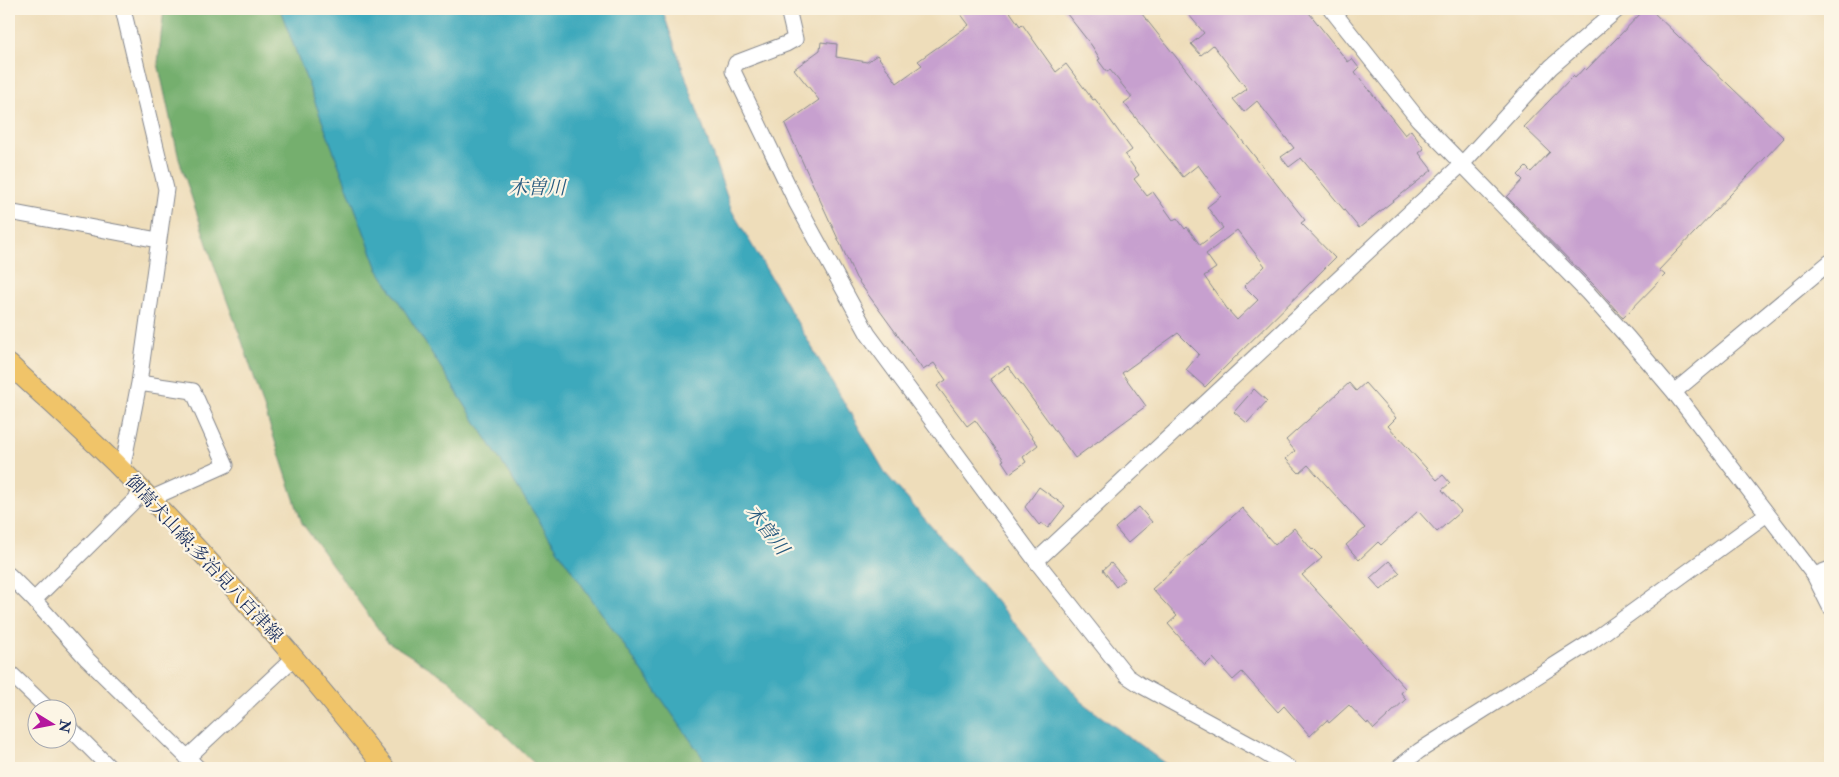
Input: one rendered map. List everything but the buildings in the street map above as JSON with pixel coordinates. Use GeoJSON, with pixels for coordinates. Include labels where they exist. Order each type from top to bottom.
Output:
{"type":"FeatureCollection","features":[{"type":"Feature","properties":{"kind":"main road","name":"御嵩犬山線;多治見八百津線"},"geometry":{"type":"LineString","coordinates":[[9,364],[122,470],[230,583],[295,657],[385,768]]}},
{"type":"Feature","properties":{"kind":"street"},"geometry":{"type":"LineString","coordinates":[[121,9],[166,189],[139,383],[122,470]]}},
{"type":"Feature","properties":{"kind":"street"},"geometry":{"type":"LineString","coordinates":[[788,9],[795,39],[736,63],[733,70],[797,204],[868,334],[1036,561],[1127,676],[1289,768]]}},
{"type":"Feature","properties":{"kind":"street"},"geometry":{"type":"LineString","coordinates":[[1331,9],[1418,119],[1463,163],[1588,294],[1674,392],[1814,575],[1830,607]]}},
{"type":"Feature","properties":{"kind":"street"},"geometry":{"type":"LineString","coordinates":[[1036,561],[1463,163],[1551,66],[1618,9]]}},
{"type":"Feature","properties":{"kind":"street"},"geometry":{"type":"LineString","coordinates":[[9,212],[158,240]]}},
{"type":"Feature","properties":{"kind":"street"},"geometry":{"type":"LineString","coordinates":[[1674,392],[1830,262]]}},
{"type":"Feature","properties":{"kind":"street"},"geometry":{"type":"LineString","coordinates":[[34,600],[146,496],[226,465],[193,391],[139,383]]}},
{"type":"Feature","properties":{"kind":"street"},"geometry":{"type":"LineString","coordinates":[[1398,768],[1419,751],[1591,642],[1767,514]]}},
{"type":"Feature","properties":{"kind":"street"},"geometry":{"type":"LineString","coordinates":[[1814,575],[1830,569]]}},
{"type":"Feature","properties":{"kind":"street"},"geometry":{"type":"LineString","coordinates":[[9,575],[34,600],[86,659],[192,763],[295,657]]}},
{"type":"Feature","properties":{"kind":"street"},"geometry":{"type":"LineString","coordinates":[[9,672],[39,700]]}},
{"type":"Feature","properties":{"kind":"street"},"geometry":{"type":"LineString","coordinates":[[78,736],[110,768]]}},
{"type":"Feature","properties":{"kind":"green space"},"geometry":{"type":"Polygon","coordinates":[[[164,9],[280,9],[378,269],[561,555],[710,768],[539,768],[449,680],[387,641],[302,523],[179,159],[158,63],[164,9]]]}},
{"type":"Feature","properties":{"kind":"water","name":"木曽川"},"geometry":{"type":"Polygon","coordinates":[[[280,9],[662,9],[732,211],[886,474],[1084,704],[1171,768],[710,768],[561,555],[378,269],[280,9]]]}}]}
